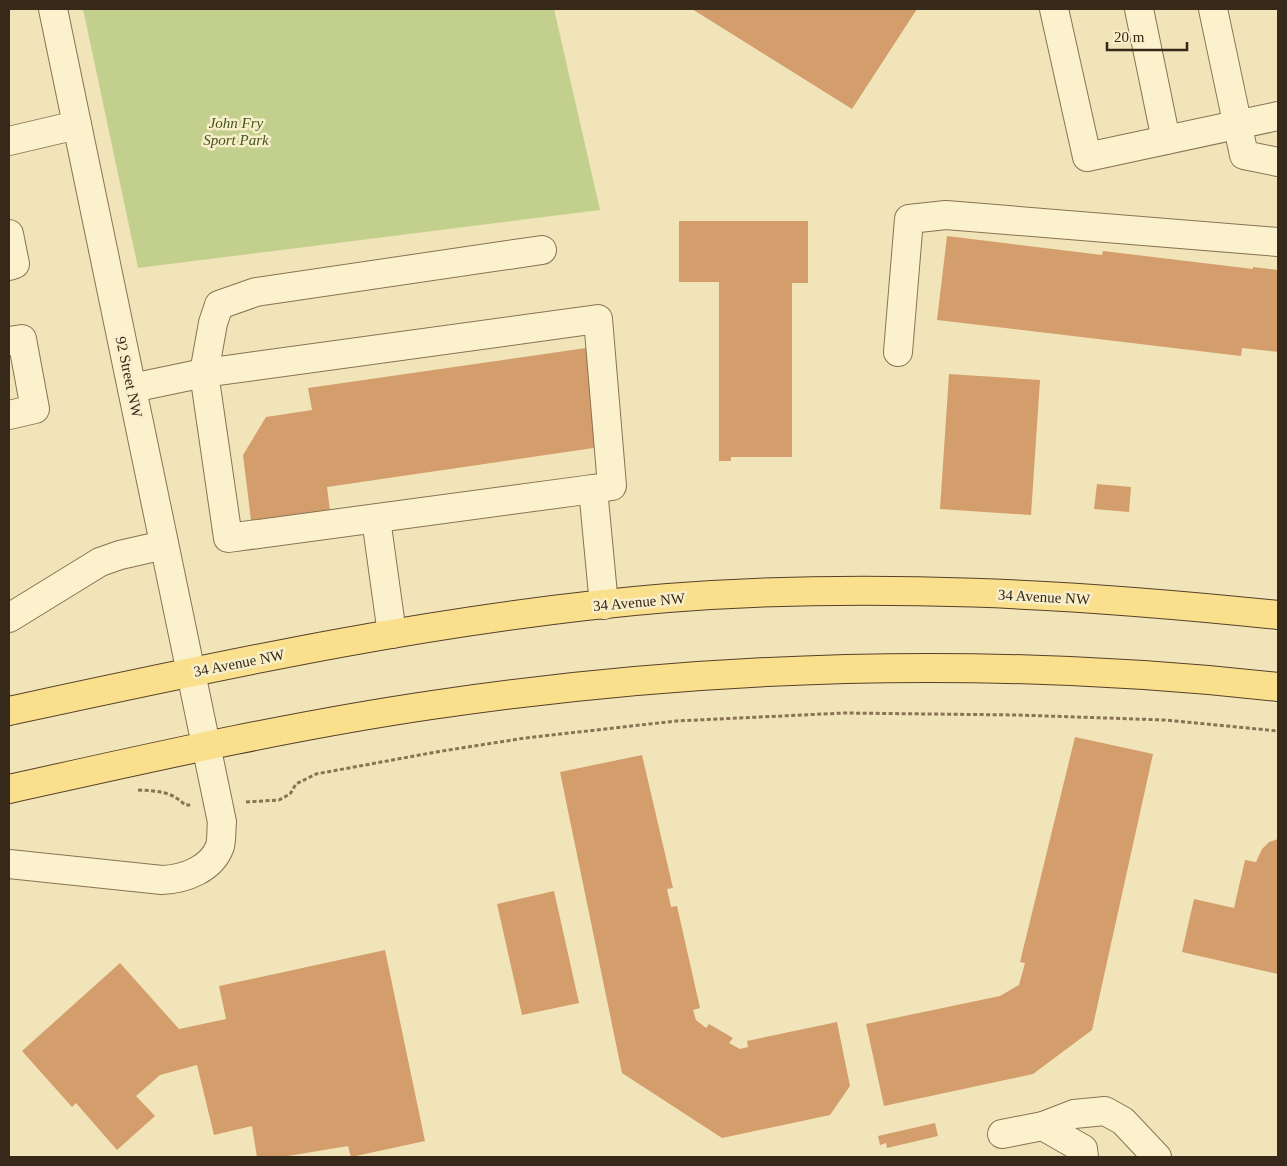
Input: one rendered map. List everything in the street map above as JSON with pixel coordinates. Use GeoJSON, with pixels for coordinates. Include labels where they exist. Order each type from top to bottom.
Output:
{"type":"FeatureCollection","features":[{"type":"Feature","properties":{"kind":"main road","name":"34 Avenue NW"},"geometry":{"type":"LineString","coordinates":[[9,711],[191,672],[392,634],[492,618],[604,604],[703,596],[885,592],[1021,596],[1181,605],[1278,615]]}},
{"type":"Feature","properties":{"kind":"main road"},"geometry":{"type":"LineString","coordinates":[[9,789],[206,745],[429,706],[486,698],[668,679],[884,668],[1049,670],[1172,676],[1278,688]]}},
{"type":"Feature","properties":{"kind":"street","name":"92 Street NW"},"geometry":{"type":"LineString","coordinates":[[54,9],[206,745]]}},
{"type":"Feature","properties":{"kind":"street"},"geometry":{"type":"LineString","coordinates":[[1054,9],[1086,157],[1278,116]]}},
{"type":"Feature","properties":{"kind":"street"},"geometry":{"type":"LineString","coordinates":[[1139,9],[1166,140]]}},
{"type":"Feature","properties":{"kind":"street"},"geometry":{"type":"LineString","coordinates":[[1213,9],[1244,155],[1278,162]]}},
{"type":"Feature","properties":{"kind":"street"},"geometry":{"type":"LineString","coordinates":[[9,141],[77,125]]}},
{"type":"Feature","properties":{"kind":"street"},"geometry":{"type":"LineString","coordinates":[[898,352],[909,220],[946,215],[1278,242]]}},
{"type":"Feature","properties":{"kind":"street"},"geometry":{"type":"LineString","coordinates":[[9,234],[15,264],[9,266]]}},
{"type":"Feature","properties":{"kind":"street"},"geometry":{"type":"LineString","coordinates":[[132,388],[204,374],[598,318],[612,486],[228,538],[204,374],[213,323],[219,305],[256,292],[542,250]]}},
{"type":"Feature","properties":{"kind":"street"},"geometry":{"type":"LineString","coordinates":[[9,341],[22,338],[35,409],[9,415]]}},
{"type":"Feature","properties":{"kind":"street"},"geometry":{"type":"LineString","coordinates":[[593,489],[604,604]]}},
{"type":"Feature","properties":{"kind":"street"},"geometry":{"type":"LineString","coordinates":[[376,519],[392,634]]}},
{"type":"Feature","properties":{"kind":"street"},"geometry":{"type":"LineString","coordinates":[[9,618],[100,562],[120,555],[164,545]]}},
{"type":"Feature","properties":{"kind":"street"},"geometry":{"type":"LineString","coordinates":[[9,864],[162,880],[186,876],[202,868],[214,858],[220,844],[222,822],[206,745]]}},
{"type":"Feature","properties":{"kind":"street"},"geometry":{"type":"LineString","coordinates":[[1002,1134],[1043,1126],[1074,1114],[1104,1111],[1124,1121],[1150,1153]]}},
{"type":"Feature","properties":{"kind":"street"},"geometry":{"type":"LineString","coordinates":[[1043,1126],[1083,1149],[1084,1157]]}},
{"type":"Feature","properties":{"kind":"path"},"geometry":{"type":"LineString","coordinates":[[260,801],[285,797],[296,784],[316,774],[505,741],[676,721],[844,713],[1018,715],[1164,720],[1278,731]]}},
{"type":"Feature","properties":{"kind":"green space","name":"John Fry Sport Park"},"geometry":{"type":"Polygon","coordinates":[[[83,9],[554,9],[600,210],[138,268],[83,9]]]}},
{"type":"Feature","properties":{"kind":"building"},"geometry":{"type":"Polygon","coordinates":[[[692,9],[917,9],[852,109],[692,9]]]}},
{"type":"Feature","properties":{"kind":"building"},"geometry":{"type":"Polygon","coordinates":[[[679,221],[808,221],[808,283],[792,283],[792,457],[731,457],[731,461],[719,461],[719,282],[679,282],[679,221]]]}},
{"type":"Feature","properties":{"kind":"building"},"geometry":{"type":"Polygon","coordinates":[[[947,236],[1102,255],[1103,251],[1253,269],[1253,267],[1278,270],[1278,352],[1242,348],[1241,356],[937,320],[947,236]]]}},
{"type":"Feature","properties":{"kind":"building"},"geometry":{"type":"Polygon","coordinates":[[[593,347],[607,446],[327,487],[330,511],[251,520],[243,455],[266,417],[312,410],[308,388],[593,347]]]}},
{"type":"Feature","properties":{"kind":"building"},"geometry":{"type":"Polygon","coordinates":[[[949,374],[1040,380],[1031,515],[940,509],[949,374]]]}},
{"type":"Feature","properties":{"kind":"building"},"geometry":{"type":"Polygon","coordinates":[[[1097,484],[1131,487],[1129,512],[1094,509],[1097,484]]]}},
{"type":"Feature","properties":{"kind":"building"},"geometry":{"type":"Polygon","coordinates":[[[1075,737],[1153,754],[1092,1030],[1033,1074],[884,1106],[866,1024],[1000,996],[1019,985],[1025,963],[1020,962],[1075,737]]]}},
{"type":"Feature","properties":{"kind":"building"},"geometry":{"type":"Polygon","coordinates":[[[642,755],[673,888],[667,889],[671,907],[677,906],[700,1008],[693,1010],[696,1020],[706,1028],[709,1024],[733,1038],[729,1043],[740,1049],[748,1047],[747,1041],[837,1022],[850,1086],[830,1115],[722,1138],[622,1073],[560,772],[642,755]]]}},
{"type":"Feature","properties":{"kind":"building"},"geometry":{"type":"Polygon","coordinates":[[[1278,839],[1278,974],[1182,952],[1194,899],[1234,908],[1245,860],[1256,862],[1262,849],[1269,842],[1278,839]]]}},
{"type":"Feature","properties":{"kind":"building"},"geometry":{"type":"Polygon","coordinates":[[[554,891],[579,1003],[522,1015],[497,904],[554,891]]]}},
{"type":"Feature","properties":{"kind":"building"},"geometry":{"type":"Polygon","coordinates":[[[385,950],[425,1141],[351,1157],[348,1146],[282,1157],[257,1157],[252,1126],[214,1135],[197,1065],[160,1075],[136,1096],[155,1116],[117,1150],[76,1103],[72,1107],[22,1051],[120,963],[179,1029],[226,1019],[219,986],[385,950]]]}},
{"type":"Feature","properties":{"kind":"building"},"geometry":{"type":"Polygon","coordinates":[[[935,1123],[938,1136],[887,1148],[886,1143],[880,1145],[878,1136],[935,1123]]]}}]}
